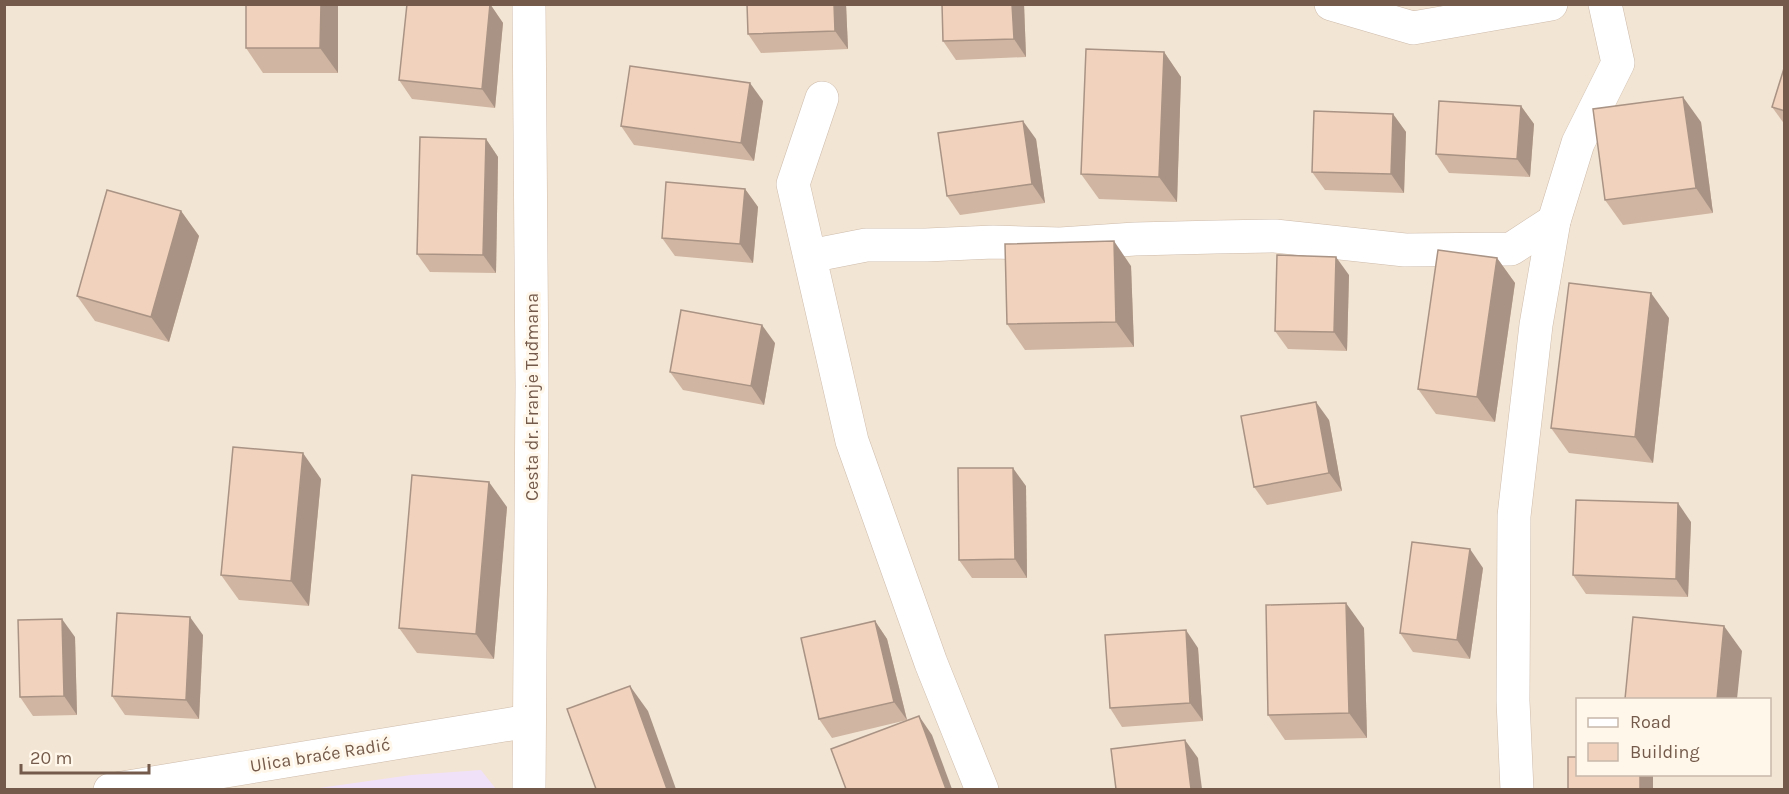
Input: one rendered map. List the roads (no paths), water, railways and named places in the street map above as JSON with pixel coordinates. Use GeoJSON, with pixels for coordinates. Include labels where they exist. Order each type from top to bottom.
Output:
{"type":"FeatureCollection","features":[{"type":"Feature","properties":{"kind":"street","name":"Cesta dr. Franje Tuđmana"},"geometry":{"type":"LineString","coordinates":[[529,4],[532,385],[529,789]]}},
{"type":"Feature","properties":{"kind":"street"},"geometry":{"type":"LineString","coordinates":[[1331,4],[1413,28],[1551,4]]}},
{"type":"Feature","properties":{"kind":"street"},"geometry":{"type":"LineString","coordinates":[[1517,789],[1513,701],[1514,516],[1536,325],[1554,221],[1578,143],[1618,63],[1605,4]]}},
{"type":"Feature","properties":{"kind":"street"},"geometry":{"type":"LineString","coordinates":[[822,98],[793,184],[852,441],[931,663],[982,789]]}},
{"type":"Feature","properties":{"kind":"street"},"geometry":{"type":"LineString","coordinates":[[810,256],[866,245],[993,242],[1060,244],[1135,239],[1275,236],[1405,250],[1511,249],[1554,221]]}},
{"type":"Feature","properties":{"kind":"street","name":"Ulica braće Radić"},"geometry":{"type":"LineString","coordinates":[[110,789],[529,721]]}}]}
